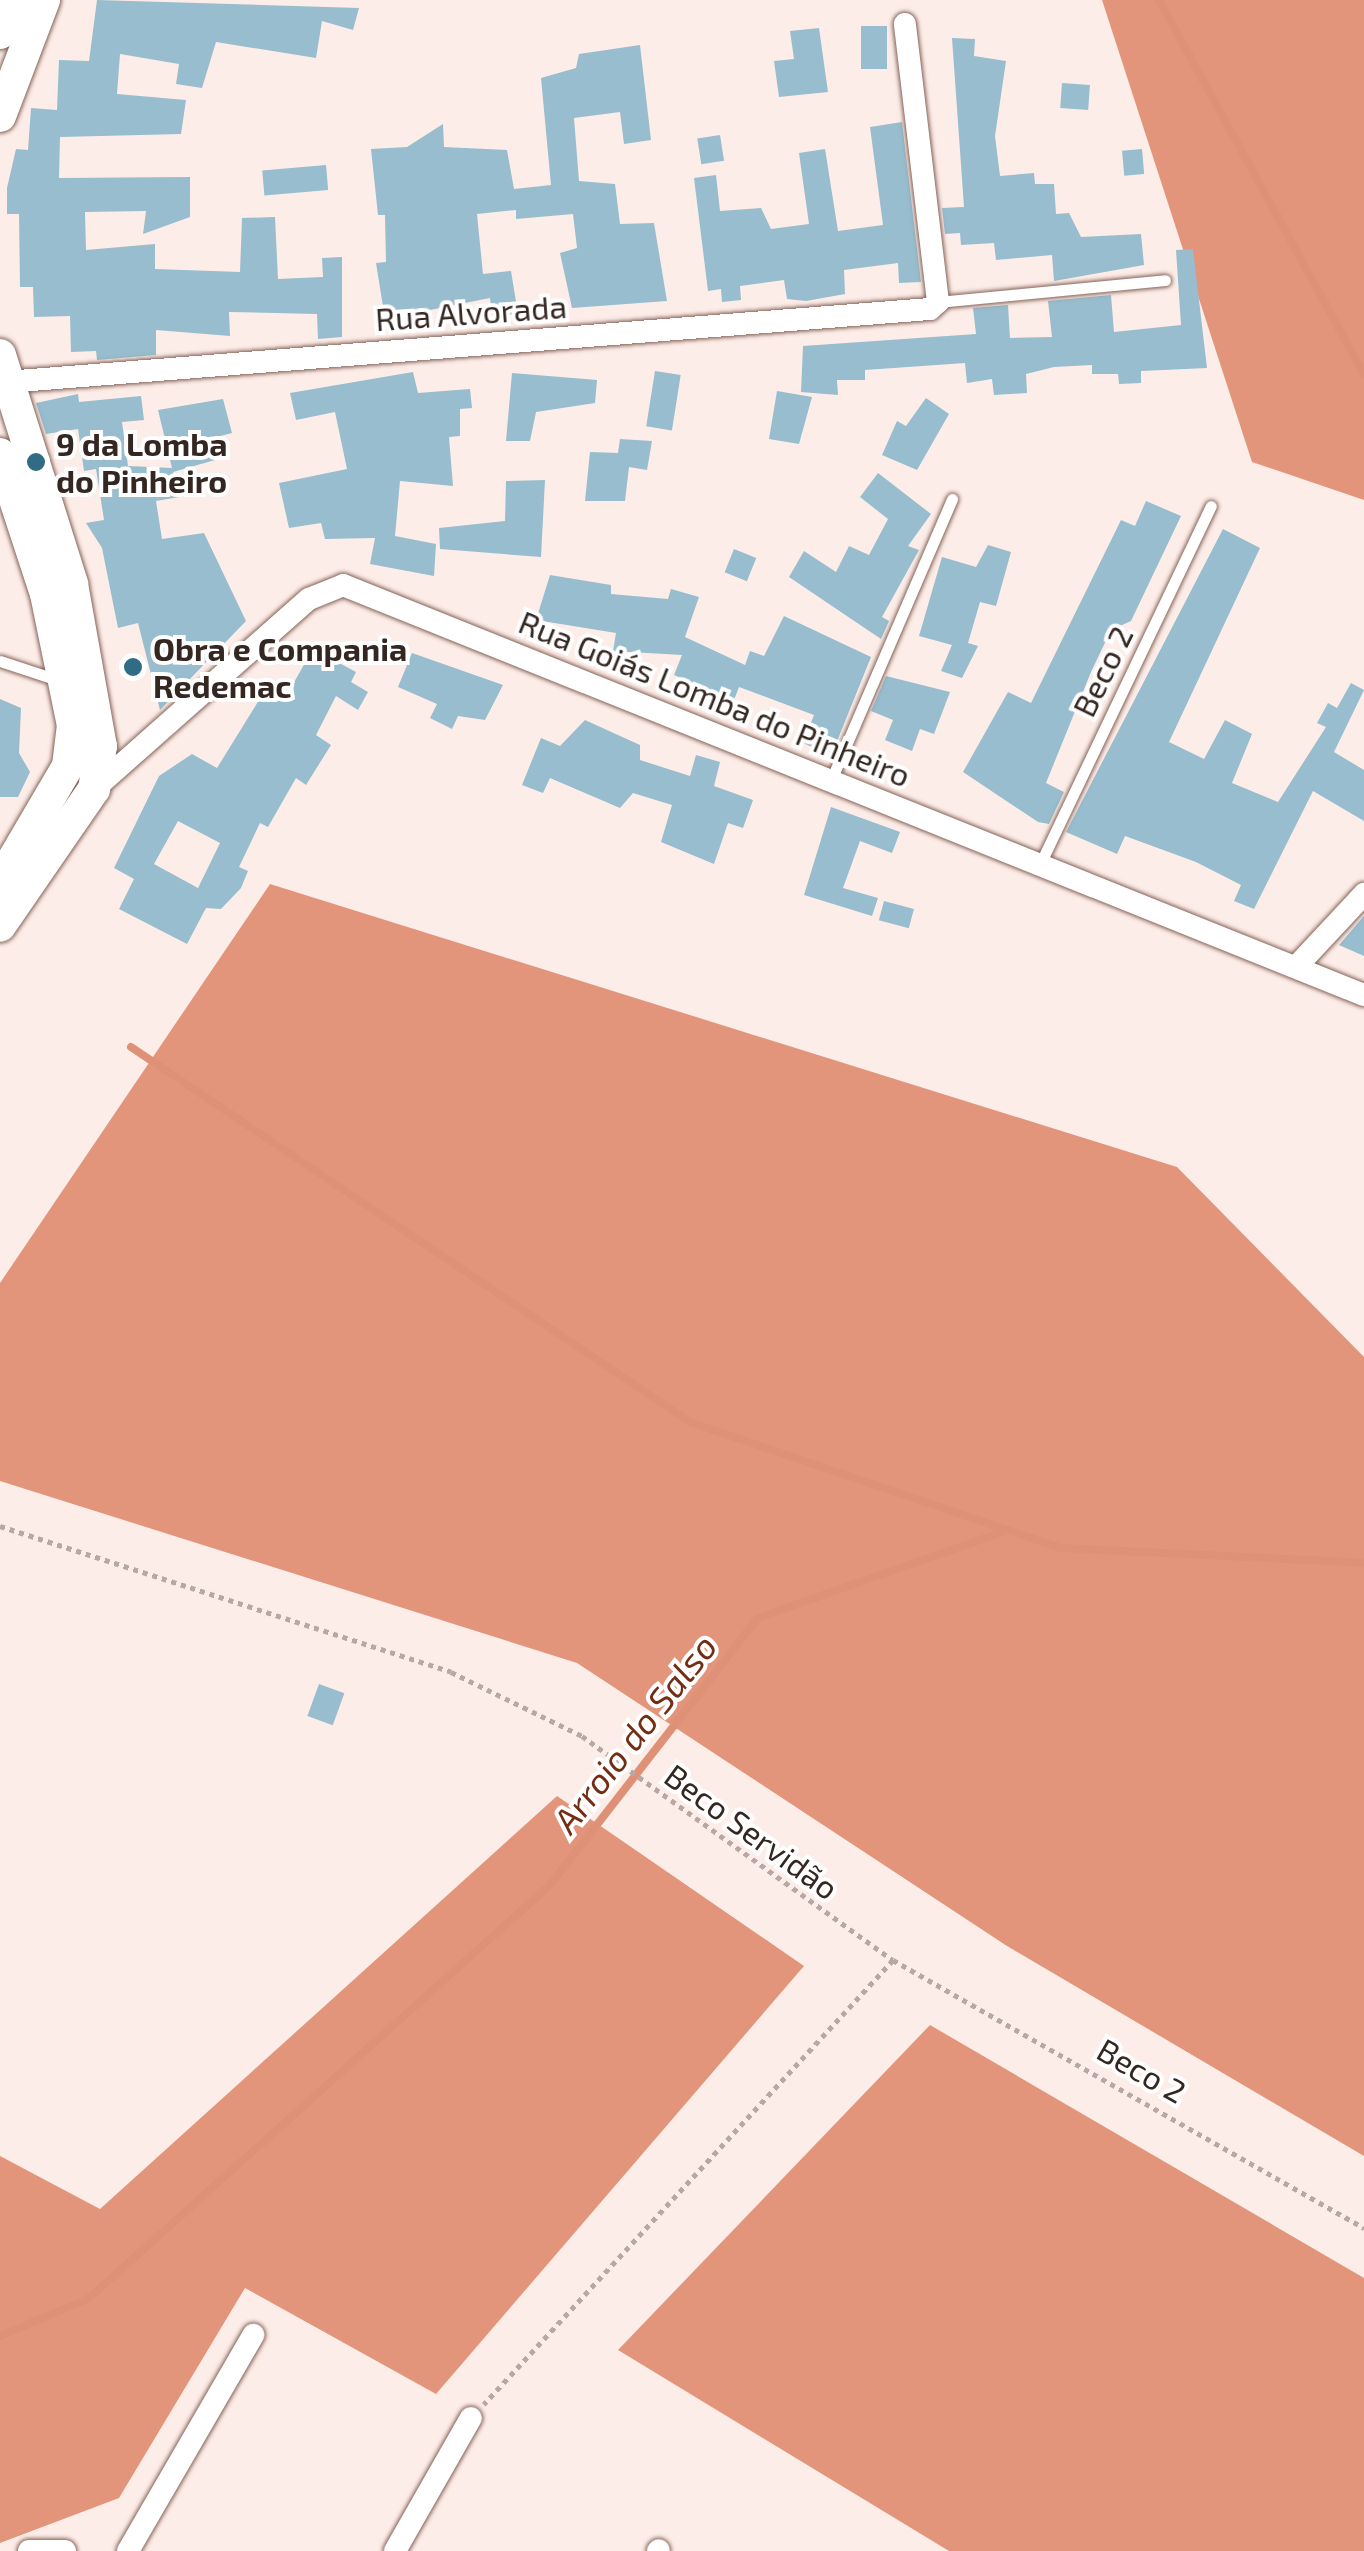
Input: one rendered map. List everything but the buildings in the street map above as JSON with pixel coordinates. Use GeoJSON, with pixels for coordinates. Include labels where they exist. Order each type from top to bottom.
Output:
{"type":"FeatureCollection","features":[{"type":"Feature","properties":{"kind":"main road"},"geometry":{"type":"LineString","coordinates":[[0,33],[13,0]]}},
{"type":"Feature","properties":{"kind":"main road"},"geometry":{"type":"LineString","coordinates":[[0,116],[44,0]]}},
{"type":"Feature","properties":{"kind":"main road"},"geometry":{"type":"LineString","coordinates":[[0,926],[94,789],[97,696],[3,368]]}},
{"type":"Feature","properties":{"kind":"main road"},"geometry":{"type":"LineString","coordinates":[[0,454],[65,682],[68,766],[6,864]]}},
{"type":"Feature","properties":{"kind":"street"},"geometry":{"type":"LineString","coordinates":[[905,24],[938,302]]}},
{"type":"Feature","properties":{"kind":"street","name":"Rua Alvorada"},"geometry":{"type":"LineString","coordinates":[[3,368],[930,310],[938,302]]}},
{"type":"Feature","properties":{"kind":"street","name":"Rua Goiás Lomba do Pinheiro"},"geometry":{"type":"LineString","coordinates":[[94,789],[309,598],[343,585],[1042,860],[1364,995]]}},
{"type":"Feature","properties":{"kind":"street"},"geometry":{"type":"LineString","coordinates":[[1296,967],[1364,894]]}},
{"type":"Feature","properties":{"kind":"street"},"geometry":{"type":"LineString","coordinates":[[128,2551],[253,2336]]}},
{"type":"Feature","properties":{"kind":"street"},"geometry":{"type":"LineString","coordinates":[[394,2551],[471,2418]]}},
{"type":"Feature","properties":{"kind":"street"},"geometry":{"type":"LineString","coordinates":[[29,2551],[65,2551]]}},
{"type":"Feature","properties":{"kind":"lane","name":"Rua Alvorada"},"geometry":{"type":"LineString","coordinates":[[938,302],[1165,280]]}},
{"type":"Feature","properties":{"kind":"lane"},"geometry":{"type":"LineString","coordinates":[[831,780],[952,499]]}},
{"type":"Feature","properties":{"kind":"lane","name":"Beco 2"},"geometry":{"type":"LineString","coordinates":[[1042,860],[1211,506]]}},
{"type":"Feature","properties":{"kind":"lane"},"geometry":{"type":"LineString","coordinates":[[0,661],[65,682]]}},
{"type":"Feature","properties":{"kind":"path","name":"Beco Servidão"},"geometry":{"type":"LineString","coordinates":[[0,1526],[452,1672],[582,1736],[893,1960]]}},
{"type":"Feature","properties":{"kind":"path","name":"Beco 2"},"geometry":{"type":"LineString","coordinates":[[893,1960],[1364,2228]]}},
{"type":"Feature","properties":{"kind":"path"},"geometry":{"type":"LineString","coordinates":[[471,2418],[893,1960]]}},
{"type":"Feature","properties":{"kind":"shaded area"},"geometry":{"type":"Polygon","coordinates":[[[1102,0],[1364,0],[1364,500],[1252,462],[1102,0]]]}},
{"type":"Feature","properties":{"kind":"shaded area"},"geometry":{"type":"Polygon","coordinates":[[[270,884],[1177,1167],[1364,1357],[1364,2156],[1007,1946],[577,1663],[0,1481],[0,1283],[270,884]]]}},
{"type":"Feature","properties":{"kind":"shaded area"},"geometry":{"type":"Polygon","coordinates":[[[557,1796],[804,1966],[436,2394],[245,2288],[119,2498],[0,2543],[0,2156],[100,2209],[557,1796]]]}},
{"type":"Feature","properties":{"kind":"shaded area"},"geometry":{"type":"Polygon","coordinates":[[[930,2025],[1364,2278],[1364,2551],[949,2551],[618,2350],[930,2025]]]}},
{"type":"Feature","properties":{"kind":"waterway"},"geometry":{"type":"LineString","coordinates":[[1159,0],[1364,375]]}},
{"type":"Feature","properties":{"kind":"waterway"},"geometry":{"type":"LineString","coordinates":[[131,1047],[690,1422],[1008,1530]]}},
{"type":"Feature","properties":{"kind":"waterway","name":"Arroio do Salso"},"geometry":{"type":"LineString","coordinates":[[0,2336],[88,2299],[550,1885],[758,1618],[1008,1530],[1060,1548],[1364,1563]]}},
{"type":"Feature","properties":{"kind":"place","name":"9 da Lomba do Pinheiro"},"geometry":{"type":"Point","coordinates":[36,462]}},
{"type":"Feature","properties":{"kind":"place","name":"Obra e Compania Redemac"},"geometry":{"type":"Point","coordinates":[133,667]}}]}
